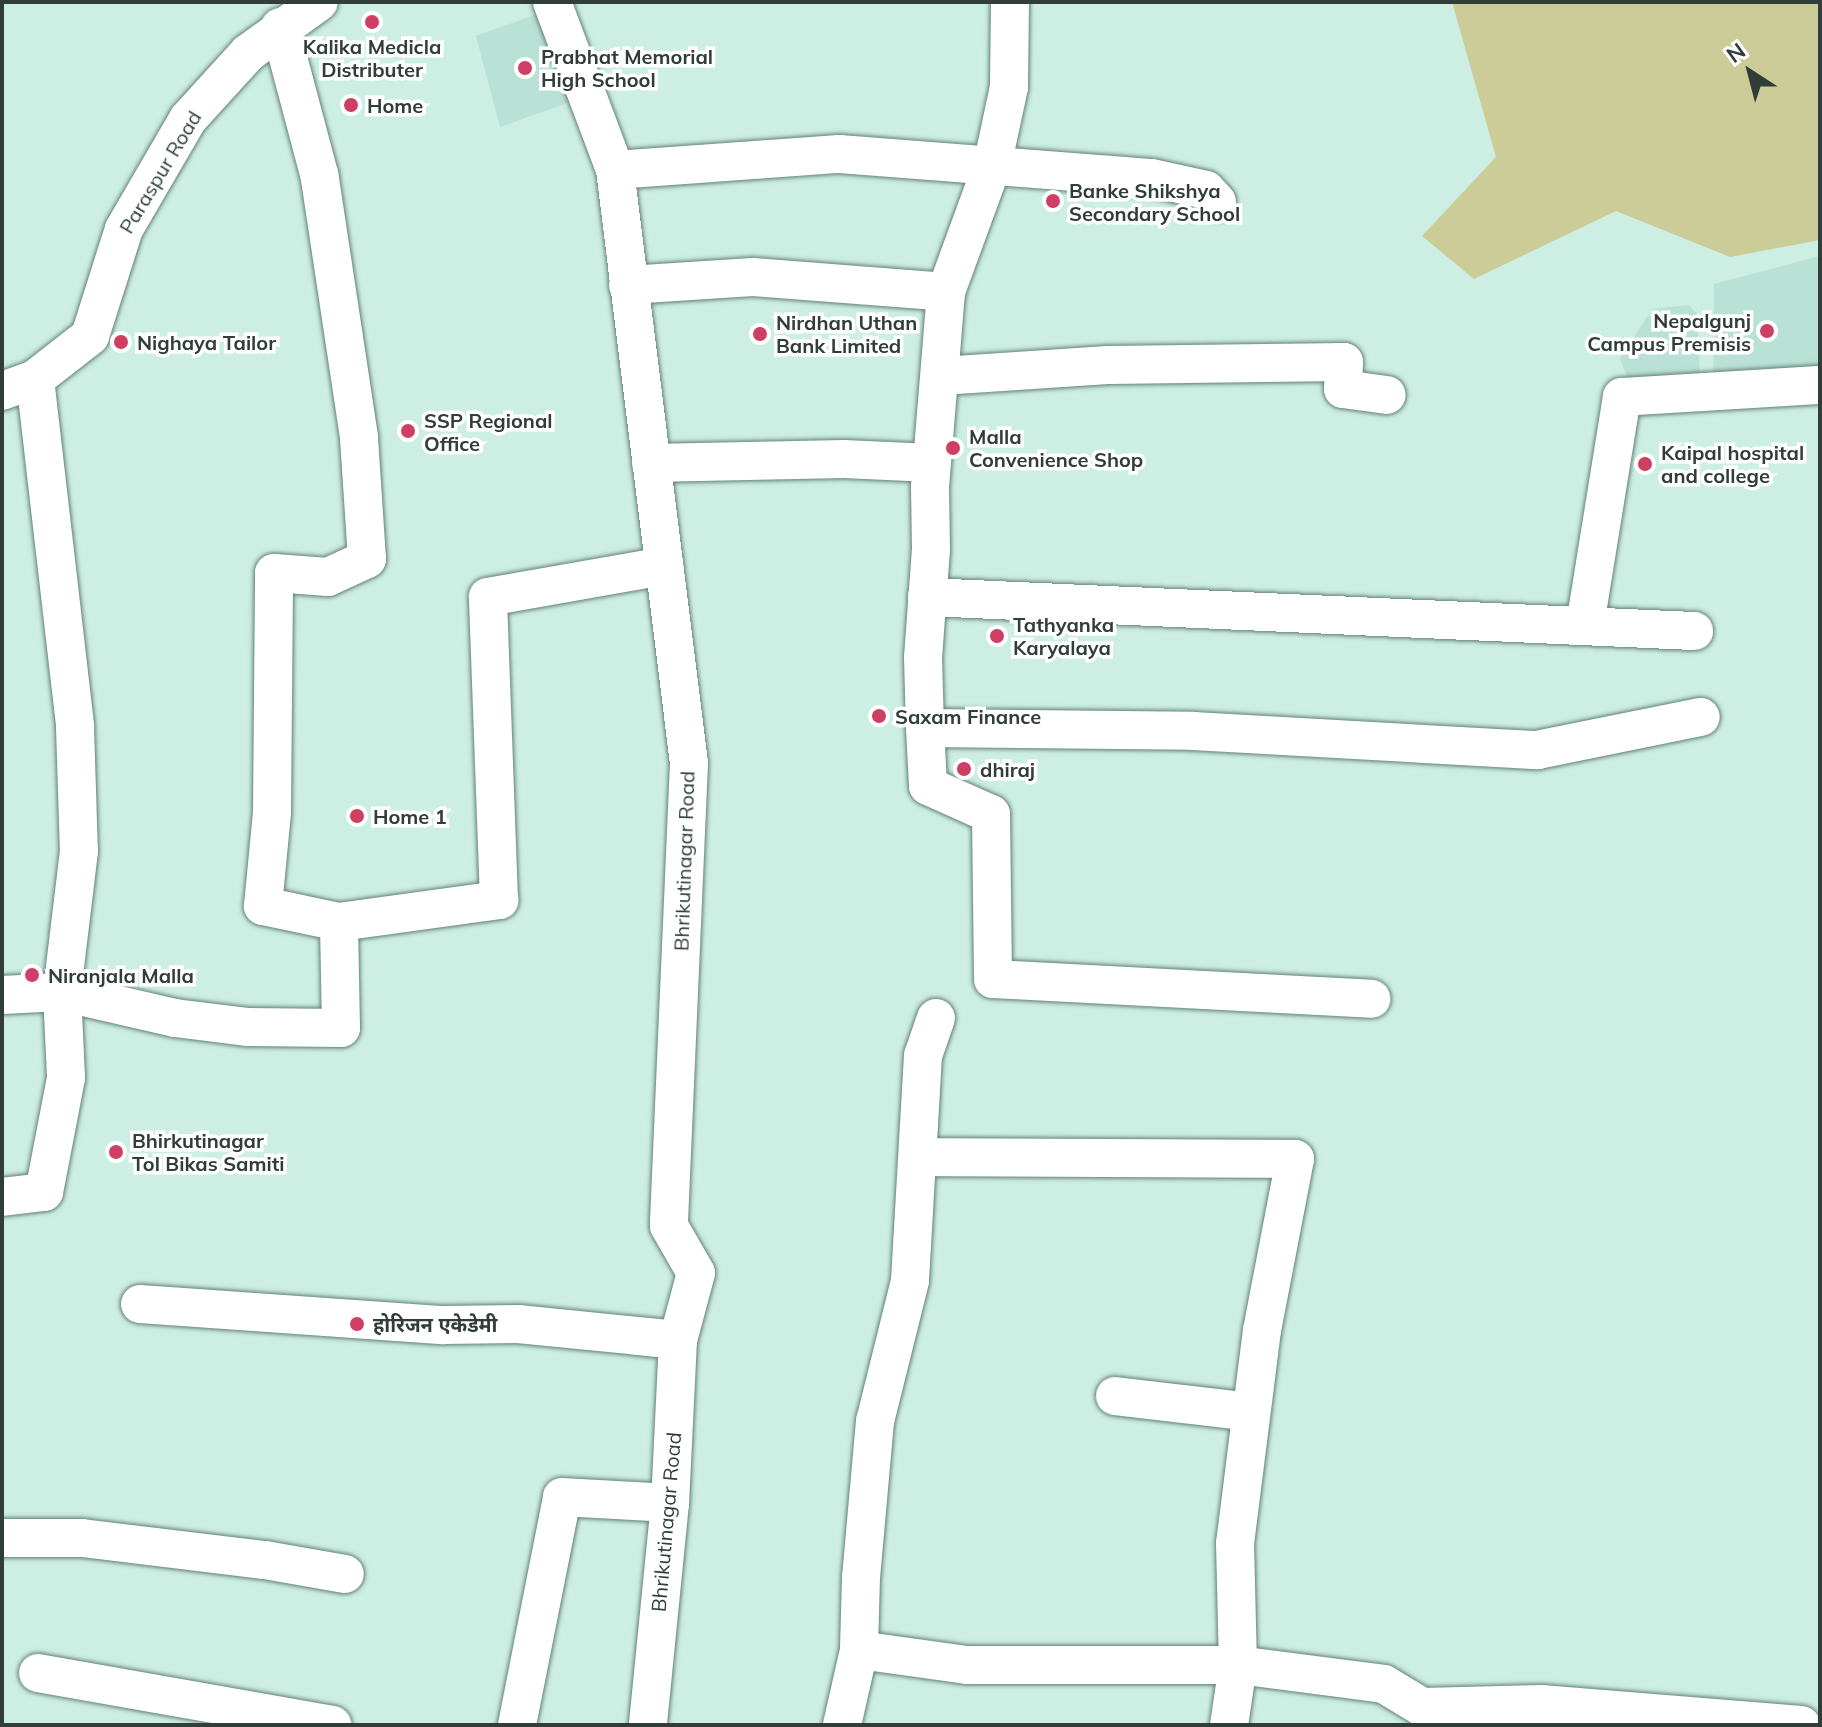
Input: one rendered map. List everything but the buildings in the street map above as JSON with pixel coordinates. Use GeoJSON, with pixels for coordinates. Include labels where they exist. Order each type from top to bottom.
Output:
{"type":"FeatureCollection","features":[{"type":"Feature","properties":{"kind":"street","name":"Paraspur Road"},"geometry":{"type":"LineString","coordinates":[[18,385],[90,336],[124,229],[188,119],[248,53],[280,27],[319,2]]}},
{"type":"Feature","properties":{"kind":"street","name":"Bhrikutinagar Road"},"geometry":{"type":"LineString","coordinates":[[552,2],[615,170],[689,763],[669,1226],[696,1273],[678,1340],[670,1503],[648,1725]]}},
{"type":"Feature","properties":{"kind":"street"},"geometry":{"type":"LineString","coordinates":[[1010,2],[1009,87],[992,166],[946,292],[931,463],[927,597],[925,728],[928,786],[991,814],[993,979],[1371,999]]}},
{"type":"Feature","properties":{"kind":"street"},"geometry":{"type":"LineString","coordinates":[[280,27],[319,174],[359,437],[367,559],[328,577],[274,573],[272,812],[263,906],[339,922],[499,900],[488,597],[664,566]]}},
{"type":"Feature","properties":{"kind":"street"},"geometry":{"type":"LineString","coordinates":[[615,170],[839,154],[1152,178],[1206,190],[1217,202]]}},
{"type":"Feature","properties":{"kind":"street"},"geometry":{"type":"LineString","coordinates":[[628,285],[753,277],[946,292]]}},
{"type":"Feature","properties":{"kind":"street"},"geometry":{"type":"LineString","coordinates":[[941,376],[1108,365],[1344,362],[1343,389],[1387,395]]}},
{"type":"Feature","properties":{"kind":"street"},"geometry":{"type":"LineString","coordinates":[[2,1197],[44,1192],[66,1078],[62,992],[79,851],[75,727],[18,385]]}},
{"type":"Feature","properties":{"kind":"street"},"geometry":{"type":"LineString","coordinates":[[1585,625],[1622,397],[1820,385]]}},
{"type":"Feature","properties":{"kind":"street"},"geometry":{"type":"LineString","coordinates":[[651,463],[844,459],[931,463]]}},
{"type":"Feature","properties":{"kind":"street"},"geometry":{"type":"LineString","coordinates":[[927,597],[1694,631]]}},
{"type":"Feature","properties":{"kind":"street"},"geometry":{"type":"LineString","coordinates":[[925,728],[1193,731],[1537,750],[1701,717]]}},
{"type":"Feature","properties":{"kind":"street"},"geometry":{"type":"LineString","coordinates":[[2,995],[62,992],[175,1018],[248,1027],[341,1028],[339,922]]}},
{"type":"Feature","properties":{"kind":"street"},"geometry":{"type":"LineString","coordinates":[[842,1725],[859,1650],[861,1577],[875,1421],[910,1281],[923,1055],[936,1018]]}},
{"type":"Feature","properties":{"kind":"street"},"geometry":{"type":"LineString","coordinates":[[919,1157],[1295,1159],[1262,1330],[1235,1543],[1238,1665],[1229,1725]]}},
{"type":"Feature","properties":{"kind":"street"},"geometry":{"type":"LineString","coordinates":[[140,1304],[443,1325],[518,1324],[678,1340]]}},
{"type":"Feature","properties":{"kind":"street"},"geometry":{"type":"LineString","coordinates":[[1115,1396],[1251,1412]]}},
{"type":"Feature","properties":{"kind":"street"},"geometry":{"type":"LineString","coordinates":[[517,1725],[562,1497],[670,1503]]}},
{"type":"Feature","properties":{"kind":"street"},"geometry":{"type":"LineString","coordinates":[[2,1538],[82,1538],[265,1560],[345,1574]]}},
{"type":"Feature","properties":{"kind":"street"},"geometry":{"type":"LineString","coordinates":[[859,1650],[967,1665],[1238,1665],[1384,1684],[1422,1707],[1541,1704],[1801,1725]]}},
{"type":"Feature","properties":{"kind":"street"},"geometry":{"type":"LineString","coordinates":[[38,1673],[332,1725]]}},
{"type":"Feature","properties":{"kind":"shaded area","name":"Prabhat Memorial High School"},"geometry":{"type":"Polygon","coordinates":[[[545,11],[578,99],[500,127],[476,36],[545,11]]]}},
{"type":"Feature","properties":{"kind":"shaded area","name":"Nepalgunj Campus Premisis"},"geometry":{"type":"Polygon","coordinates":[[[1820,256],[1820,378],[1713,385],[1714,284],[1820,256]]]}},
{"type":"Feature","properties":{"kind":"shaded area"},"geometry":{"type":"Polygon","coordinates":[[[1689,305],[1697,314],[1700,376],[1627,377],[1620,358],[1652,309],[1689,305]]]}},
{"type":"Feature","properties":{"kind":"green space"},"geometry":{"type":"Polygon","coordinates":[[[1452,2],[1820,2],[1820,240],[1730,257],[1616,211],[1474,279],[1422,236],[1496,157],[1452,2]]]}},
{"type":"Feature","properties":{"kind":"place","name":"Kalika Medicla Distributer"},"geometry":{"type":"Point","coordinates":[372,22]}},
{"type":"Feature","properties":{"kind":"place","name":"Prabhat Memorial High School"},"geometry":{"type":"Point","coordinates":[525,68]}},
{"type":"Feature","properties":{"kind":"place","name":"Home"},"geometry":{"type":"Point","coordinates":[351,105]}},
{"type":"Feature","properties":{"kind":"place","name":"Banke Shikshya Secondary School"},"geometry":{"type":"Point","coordinates":[1053,201]}},
{"type":"Feature","properties":{"kind":"place","name":"Nepalgunj Campus Premisis"},"geometry":{"type":"Point","coordinates":[1767,331]}},
{"type":"Feature","properties":{"kind":"place","name":"Nirdhan Uthan Bank Limited"},"geometry":{"type":"Point","coordinates":[760,334]}},
{"type":"Feature","properties":{"kind":"place","name":"Nighaya Tailor"},"geometry":{"type":"Point","coordinates":[121,342]}},
{"type":"Feature","properties":{"kind":"place","name":"SSP Regional Office"},"geometry":{"type":"Point","coordinates":[408,431]}},
{"type":"Feature","properties":{"kind":"place","name":"Malla Convenience Shop"},"geometry":{"type":"Point","coordinates":[953,448]}},
{"type":"Feature","properties":{"kind":"place","name":"Kaipal hospital and college"},"geometry":{"type":"Point","coordinates":[1645,464]}},
{"type":"Feature","properties":{"kind":"place","name":"Tathyanka Karyalaya"},"geometry":{"type":"Point","coordinates":[997,636]}},
{"type":"Feature","properties":{"kind":"place","name":"Saxam Finance"},"geometry":{"type":"Point","coordinates":[879,716]}},
{"type":"Feature","properties":{"kind":"place","name":"dhiraj"},"geometry":{"type":"Point","coordinates":[964,769]}},
{"type":"Feature","properties":{"kind":"place","name":"Home 1"},"geometry":{"type":"Point","coordinates":[357,816]}},
{"type":"Feature","properties":{"kind":"place","name":"Niranjala Malla"},"geometry":{"type":"Point","coordinates":[32,975]}},
{"type":"Feature","properties":{"kind":"place","name":"Bhirkutinagar Tol Bikas Samiti"},"geometry":{"type":"Point","coordinates":[116,1152]}},
{"type":"Feature","properties":{"kind":"place","name":"होरिजन एकेडेमी"},"geometry":{"type":"Point","coordinates":[357,1324]}}]}
